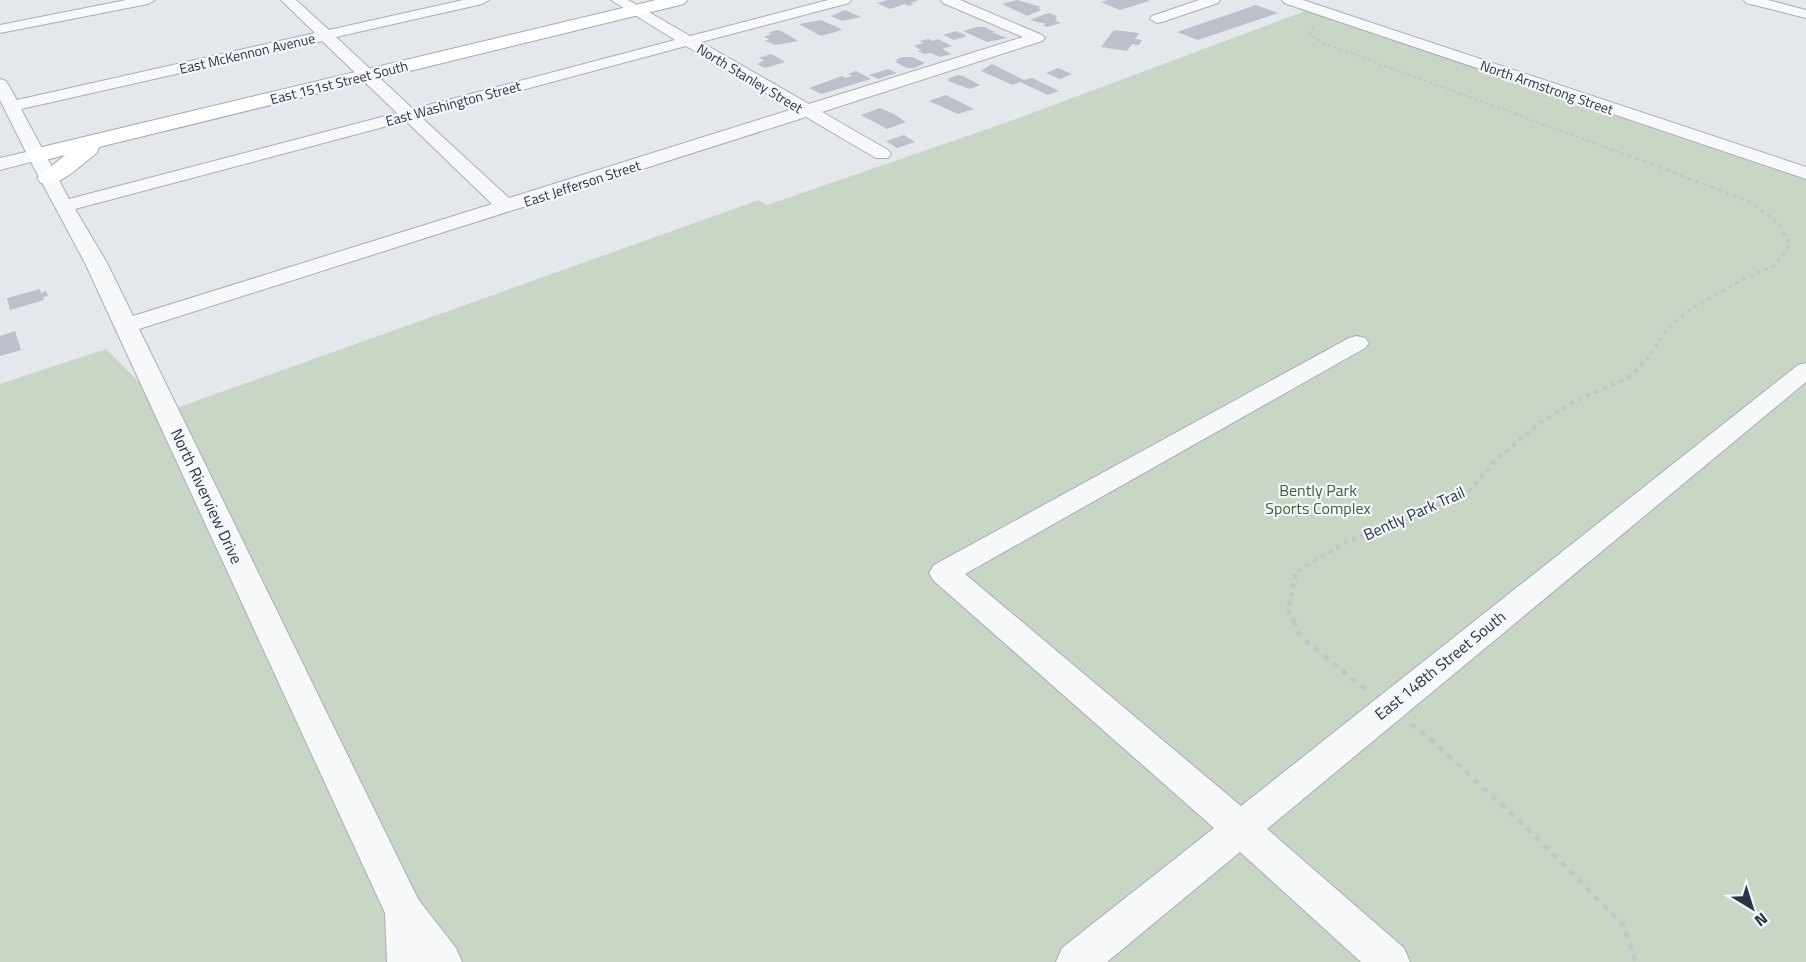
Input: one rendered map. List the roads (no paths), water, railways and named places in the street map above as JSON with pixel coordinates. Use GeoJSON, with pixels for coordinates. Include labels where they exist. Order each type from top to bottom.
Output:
{"type":"FeatureCollection","features":[{"type":"Feature","properties":{"kind":"main road","name":"East 151st Street South"},"geometry":{"type":"LineString","coordinates":[[38,155],[678,0]]}},
{"type":"Feature","properties":{"kind":"main road"},"geometry":{"type":"LineString","coordinates":[[26,133],[97,141]]}},
{"type":"Feature","properties":{"kind":"main road"},"geometry":{"type":"LineString","coordinates":[[49,178],[97,141]]}},
{"type":"Feature","properties":{"kind":"street"},"geometry":{"type":"LineString","coordinates":[[0,29],[148,0]]}},
{"type":"Feature","properties":{"kind":"street"},"geometry":{"type":"LineString","coordinates":[[290,2],[312,0]]}},
{"type":"Feature","properties":{"kind":"street","name":"East McKennon Avenue"},"geometry":{"type":"LineString","coordinates":[[12,106],[482,0]]}},
{"type":"Feature","properties":{"kind":"street","name":"North Stanley Street"},"geometry":{"type":"LineString","coordinates":[[618,0],[882,154]]}},
{"type":"Feature","properties":{"kind":"street","name":"East Washington Street"},"geometry":{"type":"LineString","coordinates":[[63,207],[844,0]]}},
{"type":"Feature","properties":{"kind":"street","name":"East Jefferson Street"},"geometry":{"type":"LineString","coordinates":[[125,326],[1037,38],[948,0]]}},
{"type":"Feature","properties":{"kind":"street"},"geometry":{"type":"LineString","coordinates":[[1157,19],[1214,0]]}},
{"type":"Feature","properties":{"kind":"street","name":"North Armstrong Street"},"geometry":{"type":"LineString","coordinates":[[1289,0],[1806,173]]}},
{"type":"Feature","properties":{"kind":"street"},"geometry":{"type":"LineString","coordinates":[[1751,0],[1806,14]]}},
{"type":"Feature","properties":{"kind":"street"},"geometry":{"type":"LineString","coordinates":[[290,2],[369,74],[507,207]]}},
{"type":"Feature","properties":{"kind":"street","name":"North Riverview Drive"},"geometry":{"type":"LineString","coordinates":[[0,84],[63,207],[96,263],[404,912],[442,962]]}},
{"type":"Feature","properties":{"kind":"street","name":"East 151st Street South"},"geometry":{"type":"LineString","coordinates":[[0,165],[38,155]]}},
{"type":"Feature","properties":{"kind":"street"},"geometry":{"type":"LineString","coordinates":[[1357,342],[944,573],[1240,828],[1390,962]]}},
{"type":"Feature","properties":{"kind":"street","name":"East 148th Street South"},"geometry":{"type":"LineString","coordinates":[[1076,962],[1806,370]]}},
{"type":"Feature","properties":{"kind":"street","name":"North Riverview Drive"},"geometry":{"type":"LineString","coordinates":[[404,912],[407,962]]}},
{"type":"Feature","properties":{"kind":"park label","name":"Bently Park Sports Complex"},"geometry":{"type":"Point","coordinates":[1318,499]}}]}
